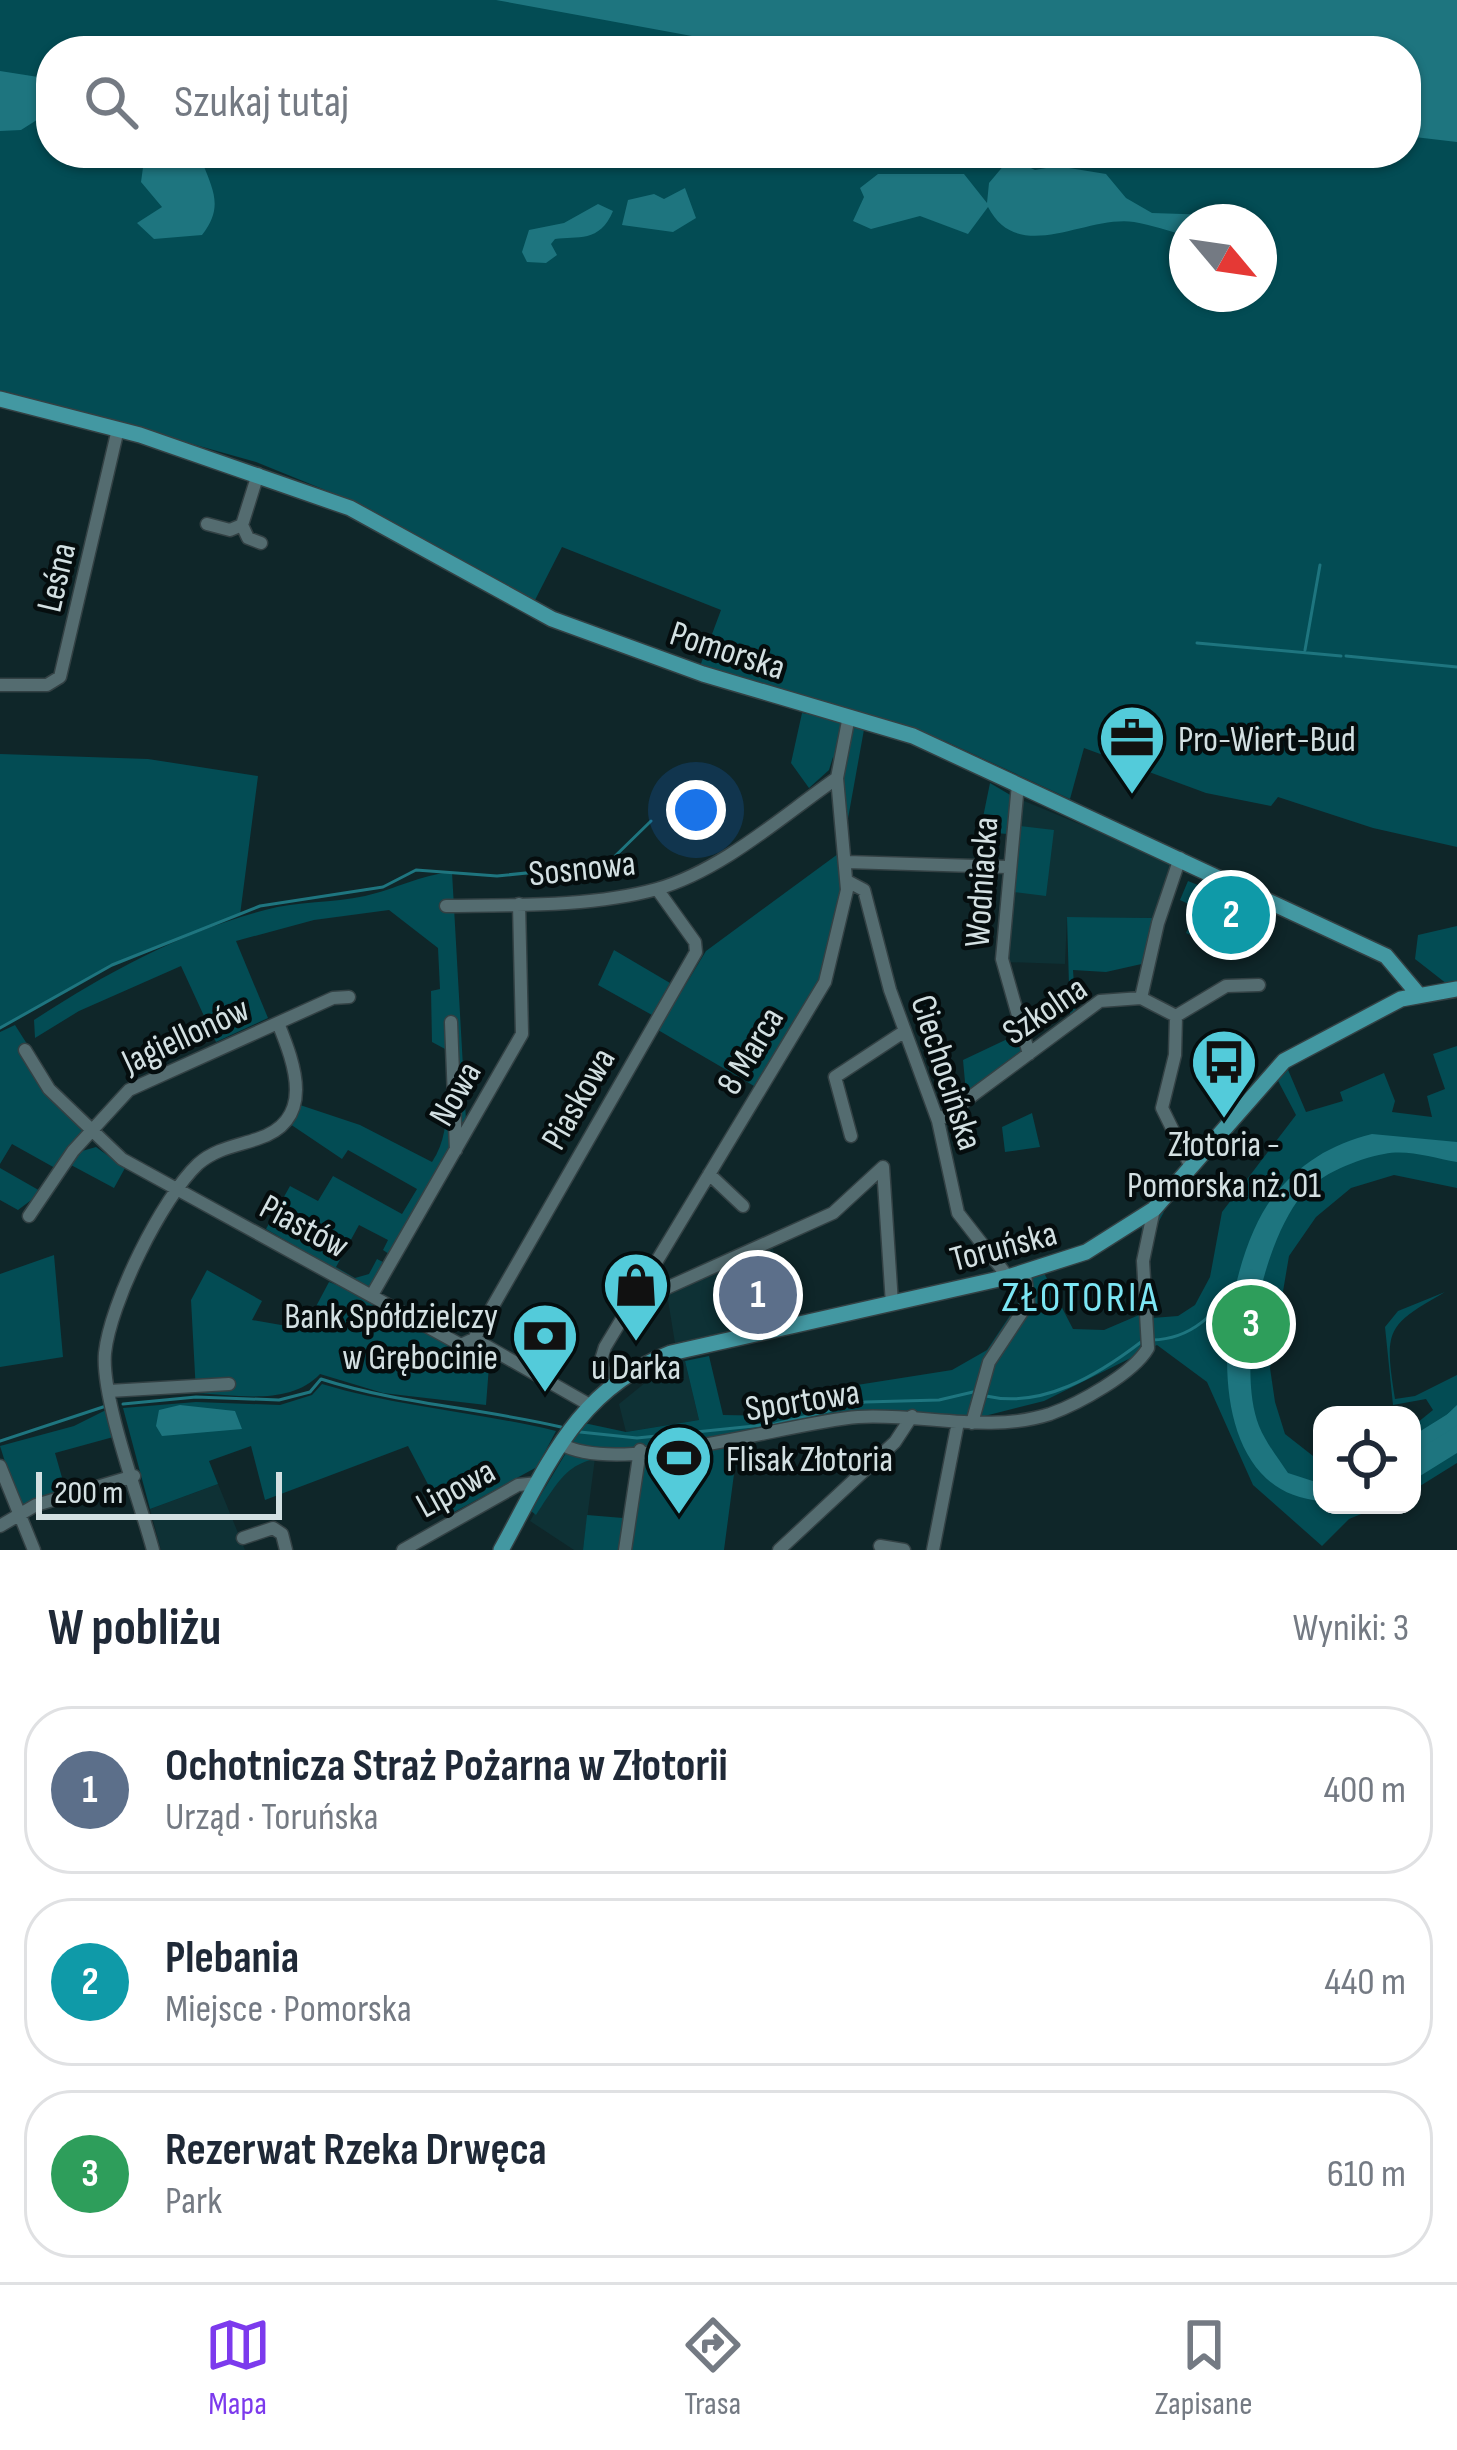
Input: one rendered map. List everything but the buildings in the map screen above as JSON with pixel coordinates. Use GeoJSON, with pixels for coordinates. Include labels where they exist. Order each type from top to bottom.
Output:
{"type":"FeatureCollection","features":[{"type":"Feature","properties":{"kind":"main road","name":"Pomorska"},"geometry":{"type":"LineString","coordinates":[[0,399],[118,429],[258,474],[370,517],[470,578],[552,620],[703,674],[913,736],[1386,956],[1418,994]]}},
{"type":"Feature","properties":{"kind":"main road","name":"Toruńska"},"geometry":{"type":"LineString","coordinates":[[501,1550],[561,1444],[588,1404],[609,1384],[670,1353],[1017,1275],[1086,1252],[1154,1208],[1285,1061],[1348,1023],[1418,994],[1457,989]]}},
{"type":"Feature","properties":{"kind":"street","name":"Leśna"},"geometry":{"type":"LineString","coordinates":[[0,685],[47,685],[60,677],[118,429]]}},
{"type":"Feature","properties":{"kind":"street"},"geometry":{"type":"LineString","coordinates":[[258,474],[242,525],[248,538],[261,543]]}},
{"type":"Feature","properties":{"kind":"street"},"geometry":{"type":"LineString","coordinates":[[207,524],[230,530],[242,525]]}},
{"type":"Feature","properties":{"kind":"street","name":"8 Marca"},"geometry":{"type":"LineString","coordinates":[[609,1384],[601,1357],[825,982],[847,881],[838,778],[849,716]]}},
{"type":"Feature","properties":{"kind":"street","name":"Sosnowa"},"geometry":{"type":"LineString","coordinates":[[446,906],[519,904],[657,889],[724,856],[838,778]]}},
{"type":"Feature","properties":{"kind":"street","name":"Wodniacka"},"geometry":{"type":"LineString","coordinates":[[1018,784],[1002,959],[1029,1054]]}},
{"type":"Feature","properties":{"kind":"street"},"geometry":{"type":"LineString","coordinates":[[1142,998],[1158,923],[1180,858]]}},
{"type":"Feature","properties":{"kind":"street"},"geometry":{"type":"LineString","coordinates":[[848,862],[1007,867]]}},
{"type":"Feature","properties":{"kind":"street","name":"Ciechocińska"},"geometry":{"type":"LineString","coordinates":[[847,881],[864,890],[905,1031],[938,1121],[958,1214],[1017,1275]]}},
{"type":"Feature","properties":{"kind":"street","name":"Piaskowa"},"geometry":{"type":"LineString","coordinates":[[474,1339],[695,952],[695,942],[657,889]]}},
{"type":"Feature","properties":{"kind":"street","name":"Nowa"},"geometry":{"type":"LineString","coordinates":[[372,1295],[522,1034],[519,904]]}},
{"type":"Feature","properties":{"kind":"street"},"geometry":{"type":"LineString","coordinates":[[1190,1165],[1162,1108],[1175,1054],[1176,1016],[1226,986],[1259,985]]}},
{"type":"Feature","properties":{"kind":"street","name":"Jagiellonów"},"geometry":{"type":"LineString","coordinates":[[29,1216],[89,1132],[147,1078],[349,997]]}},
{"type":"Feature","properties":{"kind":"street","name":"Szkolna"},"geometry":{"type":"LineString","coordinates":[[938,1121],[1100,1001],[1142,998],[1176,1016]]}},
{"type":"Feature","properties":{"kind":"street"},"geometry":{"type":"LineString","coordinates":[[451,1022],[456,1151]]}},
{"type":"Feature","properties":{"kind":"street"},"geometry":{"type":"LineString","coordinates":[[153,1550],[104,1358],[117,1299],[179,1191],[203,1160],[271,1134],[286,1121],[298,1097],[298,1081],[278,1023]]}},
{"type":"Feature","properties":{"kind":"street"},"geometry":{"type":"LineString","coordinates":[[851,1136],[835,1077],[905,1031]]}},
{"type":"Feature","properties":{"kind":"street","name":"Piastów"},"geometry":{"type":"LineString","coordinates":[[25,1050],[49,1089],[89,1132],[179,1191],[461,1345],[474,1339],[588,1404]]}},
{"type":"Feature","properties":{"kind":"street"},"geometry":{"type":"LineString","coordinates":[[631,1304],[833,1213],[884,1167],[892,1304]]}},
{"type":"Feature","properties":{"kind":"street"},"geometry":{"type":"LineString","coordinates":[[710,1174],[743,1206]]}},
{"type":"Feature","properties":{"kind":"street","name":"Sportowa"},"geometry":{"type":"LineString","coordinates":[[561,1444],[588,1455],[751,1439],[856,1417],[911,1416],[965,1423],[1054,1413],[1125,1369],[1148,1348],[1143,1261],[1154,1208]]}},
{"type":"Feature","properties":{"kind":"street"},"geometry":{"type":"LineString","coordinates":[[934,1550],[965,1423],[988,1362],[1028,1303],[1017,1275]]}},
{"type":"Feature","properties":{"kind":"street"},"geometry":{"type":"LineString","coordinates":[[109,1391],[229,1384]]}},
{"type":"Feature","properties":{"kind":"street"},"geometry":{"type":"LineString","coordinates":[[779,1550],[895,1442],[911,1416]]}},
{"type":"Feature","properties":{"kind":"street"},"geometry":{"type":"LineString","coordinates":[[625,1550],[640,1450]]}},
{"type":"Feature","properties":{"kind":"street"},"geometry":{"type":"LineString","coordinates":[[0,1466],[34,1550]]}},
{"type":"Feature","properties":{"kind":"street"},"geometry":{"type":"LineString","coordinates":[[0,1526],[18,1513],[134,1476]]}},
{"type":"Feature","properties":{"kind":"street","name":"Lipowa"},"geometry":{"type":"LineString","coordinates":[[403,1550],[518,1485],[538,1483]]}},
{"type":"Feature","properties":{"kind":"street"},"geometry":{"type":"LineString","coordinates":[[243,1538],[273,1528],[282,1534],[286,1550]]}},
{"type":"Feature","properties":{"kind":"street"},"geometry":{"type":"LineString","coordinates":[[880,1546],[904,1550]]}},
{"type":"Feature","properties":{"kind":"shaded area"},"geometry":{"type":"Polygon","coordinates":[[[0,0],[1457,0],[1457,847],[1373,828],[1278,797],[1271,806],[1206,793],[1084,748],[1070,799],[945,741],[845,707],[699,669],[721,610],[562,547],[534,602],[362,505],[256,462],[0,390],[0,0]]]}},
{"type":"Feature","properties":{"kind":"shaded area"},"geometry":{"type":"Polygon","coordinates":[[[496,0],[1457,0],[1457,142],[1421,138],[1421,36],[692,36],[496,0]]]}},
{"type":"Feature","properties":{"kind":"shaded area"},"geometry":{"type":"Polygon","coordinates":[[[0,71],[36,77],[36,120],[21,130],[0,131],[0,71]]]}},
{"type":"Feature","properties":{"kind":"shaded area"},"geometry":{"type":"Polygon","coordinates":[[[143,168],[204,168],[214,208],[202,235],[154,239],[137,223],[162,207],[141,182],[143,168]]]}},
{"type":"Feature","properties":{"kind":"shaded area"},"geometry":{"type":"Polygon","coordinates":[[[1002,168],[1069,168],[1106,174],[1126,198],[1152,213],[1169,214],[1169,231],[1115,222],[1035,236],[1001,224],[988,207],[968,234],[920,216],[871,229],[853,221],[864,197],[860,188],[878,174],[964,174],[987,203],[989,183],[1002,168]]]}},
{"type":"Feature","properties":{"kind":"shaded area"},"geometry":{"type":"Polygon","coordinates":[[[685,188],[696,218],[673,232],[622,225],[628,200],[654,194],[664,199],[685,188]]]}},
{"type":"Feature","properties":{"kind":"shaded area"},"geometry":{"type":"Polygon","coordinates":[[[598,204],[613,211],[602,228],[587,236],[555,239],[551,244],[557,255],[546,263],[527,262],[522,252],[529,230],[564,223],[598,204]]]}},
{"type":"Feature","properties":{"kind":"shaded area"},"geometry":{"type":"Polygon","coordinates":[[[802,713],[865,724],[847,824],[833,757],[829,770],[809,788],[791,763],[802,713]]]}},
{"type":"Feature","properties":{"kind":"shaded area"},"geometry":{"type":"Polygon","coordinates":[[[0,754],[148,759],[258,776],[240,915],[112,965],[0,1028],[0,754]]]}},
{"type":"Feature","properties":{"kind":"shaded area"},"geometry":{"type":"Polygon","coordinates":[[[990,783],[1012,796],[1005,962],[1029,1049],[940,1115],[937,1107],[944,1109],[966,1093],[963,1060],[1018,1034],[999,964],[1008,834],[980,832],[990,783]]]}},
{"type":"Feature","properties":{"kind":"shaded area"},"geometry":{"type":"Polygon","coordinates":[[[1017,798],[1171,862],[1155,918],[1067,917],[1065,964],[1005,962],[1017,798]]]}},
{"type":"Feature","properties":{"kind":"shaded area"},"geometry":{"type":"Polygon","coordinates":[[[1020,826],[1054,830],[1046,896],[1013,892],[1020,826]]]}},
{"type":"Feature","properties":{"kind":"shaded area"},"geometry":{"type":"Polygon","coordinates":[[[842,851],[845,866],[828,965],[754,1086],[658,1030],[706,951],[842,851]]]}},
{"type":"Feature","properties":{"kind":"shaded area"},"geometry":{"type":"Polygon","coordinates":[[[452,872],[466,1120],[389,1254],[383,1250],[388,1240],[359,1225],[336,1267],[355,1278],[369,1274],[377,1259],[383,1262],[369,1289],[266,1229],[290,1186],[318,1201],[333,1176],[402,1214],[417,1189],[348,1150],[342,1159],[290,1124],[300,1105],[360,1125],[432,1162],[439,1149],[446,1122],[447,1050],[432,1042],[431,991],[440,989],[438,948],[389,910],[314,920],[236,941],[268,1018],[216,1042],[181,966],[79,1011],[35,1038],[34,1020],[116,971],[204,930],[277,907],[365,896],[452,872]]]}},
{"type":"Feature","properties":{"kind":"shaded area"},"geometry":{"type":"Polygon","coordinates":[[[1188,881],[1225,896],[1205,942],[1186,933],[1197,908],[1180,900],[1188,881]]]}},
{"type":"Feature","properties":{"kind":"shaded area"},"geometry":{"type":"Polygon","coordinates":[[[1067,917],[1155,918],[1146,963],[1106,972],[1073,970],[1076,1014],[1070,1019],[1067,917]]]}},
{"type":"Feature","properties":{"kind":"shaded area"},"geometry":{"type":"Polygon","coordinates":[[[1457,926],[1457,982],[1447,984],[1415,959],[1418,935],[1457,926]]]}},
{"type":"Feature","properties":{"kind":"shaded area"},"geometry":{"type":"Polygon","coordinates":[[[614,950],[670,983],[652,1015],[598,985],[614,950]]]}},
{"type":"Feature","properties":{"kind":"shaded area"},"geometry":{"type":"Polygon","coordinates":[[[15,1025],[60,1096],[55,1102],[83,1130],[55,1168],[12,1144],[0,1164],[0,1032],[15,1025]]]}},
{"type":"Feature","properties":{"kind":"shaded area"},"geometry":{"type":"Polygon","coordinates":[[[1457,1046],[1457,1188],[1394,1175],[1351,1188],[1316,1217],[1289,1256],[1270,1368],[1275,1402],[1285,1434],[1313,1456],[1313,1514],[1361,1514],[1349,1519],[1322,1546],[1253,1485],[1207,1382],[1157,1345],[1044,1401],[969,1420],[835,1425],[739,1436],[724,1550],[583,1550],[587,1515],[623,1518],[633,1452],[573,1468],[536,1515],[531,1511],[584,1423],[626,1432],[699,1420],[685,1361],[709,1356],[723,1415],[774,1416],[819,1391],[952,1370],[987,1350],[1023,1296],[1018,1281],[1044,1273],[1073,1329],[1104,1330],[1139,1315],[1142,1225],[1164,1212],[1149,1239],[1152,1318],[1178,1316],[1195,1305],[1210,1277],[1222,1212],[1296,1115],[1276,1077],[1286,1065],[1306,1112],[1343,1101],[1340,1092],[1384,1073],[1395,1101],[1392,1112],[1432,1117],[1427,1096],[1445,1089],[1433,1054],[1457,1046]]]}},
{"type":"Feature","properties":{"kind":"shaded area"},"geometry":{"type":"Polygon","coordinates":[[[1032,1113],[1040,1147],[1005,1152],[1002,1127],[1032,1113]]]}},
{"type":"Feature","properties":{"kind":"shaded area"},"geometry":{"type":"Polygon","coordinates":[[[1372,1134],[1457,1142],[1457,1162],[1393,1153],[1340,1169],[1302,1195],[1275,1243],[1252,1340],[1253,1401],[1259,1426],[1288,1473],[1313,1481],[1313,1498],[1280,1489],[1251,1460],[1234,1421],[1227,1373],[1229,1323],[1254,1231],[1273,1197],[1317,1157],[1372,1134]]]}},
{"type":"Feature","properties":{"kind":"shaded area"},"geometry":{"type":"Polygon","coordinates":[[[96,1147],[125,1168],[114,1188],[71,1165],[82,1151],[96,1147]]]}},
{"type":"Feature","properties":{"kind":"shaded area"},"geometry":{"type":"Polygon","coordinates":[[[0,1168],[42,1192],[18,1210],[0,1200],[0,1168]]]}},
{"type":"Feature","properties":{"kind":"shaded area"},"geometry":{"type":"Polygon","coordinates":[[[772,1245],[793,1317],[675,1343],[667,1294],[772,1245]]]}},
{"type":"Feature","properties":{"kind":"shaded area"},"geometry":{"type":"Polygon","coordinates":[[[54,1255],[63,1357],[0,1367],[0,1274],[54,1255]]]}},
{"type":"Feature","properties":{"kind":"shaded area"},"geometry":{"type":"Polygon","coordinates":[[[207,1270],[262,1301],[252,1320],[304,1329],[329,1282],[364,1295],[456,1349],[490,1353],[486,1405],[383,1393],[320,1374],[278,1395],[196,1393],[191,1300],[207,1270]]]}},
{"type":"Feature","properties":{"kind":"shaded area"},"geometry":{"type":"Polygon","coordinates":[[[1445,1292],[1400,1322],[1390,1343],[1395,1399],[1415,1396],[1457,1375],[1457,1463],[1421,1485],[1421,1420],[1433,1410],[1426,1399],[1393,1405],[1385,1327],[1398,1311],[1445,1292]]]}},
{"type":"Feature","properties":{"kind":"shaded area"},"geometry":{"type":"Polygon","coordinates":[[[685,1361],[699,1420],[626,1432],[619,1404],[667,1365],[685,1361]]]}},
{"type":"Feature","properties":{"kind":"shaded area"},"geometry":{"type":"Polygon","coordinates":[[[322,1384],[556,1431],[537,1467],[445,1517],[408,1446],[265,1500],[251,1446],[209,1461],[218,1484],[150,1509],[123,1408],[196,1402],[280,1405],[312,1395],[322,1384]]]}},
{"type":"Feature","properties":{"kind":"shaded area"},"geometry":{"type":"Polygon","coordinates":[[[180,1405],[235,1411],[242,1429],[162,1436],[156,1426],[159,1410],[180,1405]]]}},
{"type":"Feature","properties":{"kind":"shaded area"},"geometry":{"type":"Polygon","coordinates":[[[1457,1405],[1457,1453],[1421,1475],[1421,1439],[1457,1405]]]}},
{"type":"Feature","properties":{"kind":"shaded area"},"geometry":{"type":"Polygon","coordinates":[[[110,1408],[117,1436],[55,1453],[65,1488],[19,1506],[0,1446],[74,1426],[110,1408]]]}},
{"type":"Feature","properties":{"kind":"shaded area"},"geometry":{"type":"Polygon","coordinates":[[[569,1454],[583,1461],[595,1458],[583,1550],[574,1550],[530,1521],[569,1454]]]}},
{"type":"Feature","properties":{"kind":"shaded area"},"geometry":{"type":"Polygon","coordinates":[[[218,1484],[245,1550],[161,1550],[150,1509],[218,1484]]]}},
{"type":"Feature","properties":{"kind":"waterway"},"geometry":{"type":"LineString","coordinates":[[1305,650],[1320,565]]}},
{"type":"Feature","properties":{"kind":"waterway"},"geometry":{"type":"LineString","coordinates":[[1197,643],[1341,656]]}},
{"type":"Feature","properties":{"kind":"waterway"},"geometry":{"type":"LineString","coordinates":[[1346,656],[1457,667]]}},
{"type":"Feature","properties":{"kind":"waterway"},"geometry":{"type":"LineString","coordinates":[[0,1028],[112,965],[260,906],[383,887],[416,870],[497,876],[609,862],[651,821]]}},
{"type":"Feature","properties":{"kind":"waterway"},"geometry":{"type":"LineString","coordinates":[[1152,1340],[1192,1329],[1239,1282]]}},
{"type":"Feature","properties":{"kind":"waterway"},"geometry":{"type":"LineString","coordinates":[[986,1396],[1028,1398],[1048,1393],[1088,1377],[1141,1342]]}},
{"type":"Feature","properties":{"kind":"waterway"},"geometry":{"type":"LineString","coordinates":[[123,1404],[196,1397],[279,1400],[310,1392],[321,1379],[561,1427]]}},
{"type":"Feature","properties":{"kind":"waterway"},"geometry":{"type":"LineString","coordinates":[[580,1432],[637,1438],[775,1424],[865,1402],[939,1400],[973,1392]]}},
{"type":"Feature","properties":{"kind":"waterway"},"geometry":{"type":"LineString","coordinates":[[0,1441],[106,1406]]}},
{"type":"Feature","properties":{"kind":"waterway"},"geometry":{"type":"LineString","coordinates":[[1421,1439],[1457,1417]]}},
{"type":"Feature","properties":{"kind":"place","name":"Pro-Wiert-Bud"},"geometry":{"type":"Point","coordinates":[1132,797]}},
{"type":"Feature","properties":{"kind":"place","name":"Plebania"},"geometry":{"type":"Point","coordinates":[1231,915]}},
{"type":"Feature","properties":{"kind":"place","name":"Złotoria - Pomorska nż. 01"},"geometry":{"type":"Point","coordinates":[1224,1121]}},
{"type":"Feature","properties":{"kind":"place","name":"Ochotnicza Straż Pożarna w Złotorii"},"geometry":{"type":"Point","coordinates":[758,1295]}},
{"type":"Feature","properties":{"kind":"place","name":"Rezerwat Rzeka Drwęca"},"geometry":{"type":"Point","coordinates":[1251,1324]}},
{"type":"Feature","properties":{"kind":"place","name":"u Darka"},"geometry":{"type":"Point","coordinates":[636,1344]}},
{"type":"Feature","properties":{"kind":"place","name":"Bank Spółdzielczy w Grębocinie"},"geometry":{"type":"Point","coordinates":[545,1395]}},
{"type":"Feature","properties":{"kind":"place","name":"Flisak Złotoria"},"geometry":{"type":"Point","coordinates":[679,1517]}},
{"type":"Feature","properties":{"kind":"district","name":"ZŁOTORIA"},"geometry":{"type":"Point","coordinates":[1081,1296]}}]}
